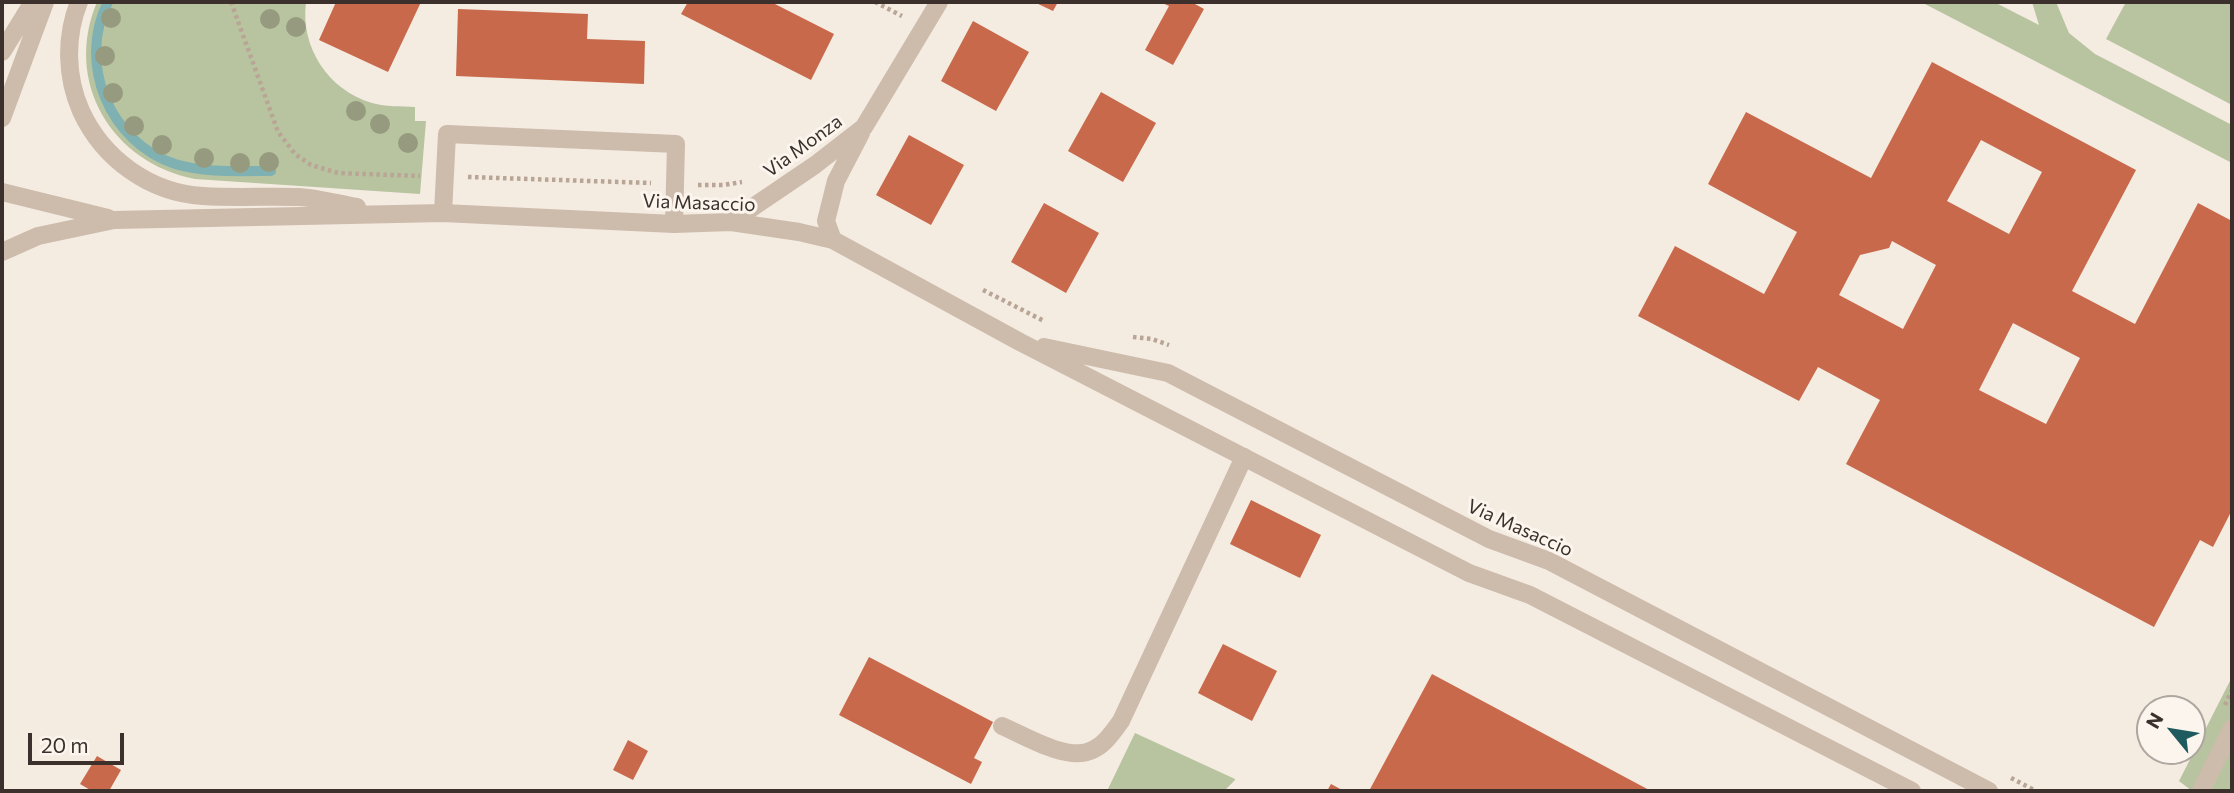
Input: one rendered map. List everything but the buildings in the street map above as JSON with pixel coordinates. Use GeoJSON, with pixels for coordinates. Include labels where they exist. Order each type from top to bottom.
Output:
{"type":"FeatureCollection","features":[{"type":"Feature","properties":{"kind":"street"},"geometry":{"type":"LineString","coordinates":[[2,52],[33,2]]}},
{"type":"Feature","properties":{"kind":"street"},"geometry":{"type":"LineString","coordinates":[[2,118],[45,2]]}},
{"type":"Feature","properties":{"kind":"street","name":"Via Masaccio"},"geometry":{"type":"LineString","coordinates":[[79,2],[69,40],[70,70],[76,99],[94,135],[129,170],[155,184],[183,194],[213,197],[303,197],[391,214]]}},
{"type":"Feature","properties":{"kind":"street","name":"Via Monza"},"geometry":{"type":"LineString","coordinates":[[833,240],[825,221],[836,181],[864,127],[939,2]]}},
{"type":"Feature","properties":{"kind":"street","name":"Via Monza"},"geometry":{"type":"LineString","coordinates":[[731,222],[815,165],[864,127]]}},
{"type":"Feature","properties":{"kind":"street"},"geometry":{"type":"LineString","coordinates":[[443,213],[447,134],[676,144],[674,224]]}},
{"type":"Feature","properties":{"kind":"street","name":"Via Masaccio"},"geometry":{"type":"LineString","coordinates":[[2,192],[114,220]]}},
{"type":"Feature","properties":{"kind":"street","name":"Via Masaccio"},"geometry":{"type":"LineString","coordinates":[[2,252],[38,236],[114,220],[443,213],[674,224],[731,222],[833,240],[1020,342],[1469,573],[1530,595],[1912,791]]}},
{"type":"Feature","properties":{"kind":"street","name":"Via Masaccio"},"geometry":{"type":"LineString","coordinates":[[1020,342],[1168,373],[1489,540],[1549,561],[1989,791]]}},
{"type":"Feature","properties":{"kind":"street"},"geometry":{"type":"LineString","coordinates":[[1002,726],[1052,748],[1073,753],[1091,751],[1107,739],[1121,721],[1244,457]]}},
{"type":"Feature","properties":{"kind":"street"},"geometry":{"type":"LineString","coordinates":[[2201,791],[2232,728]]}},
{"type":"Feature","properties":{"kind":"path"},"geometry":{"type":"LineString","coordinates":[[231,2],[278,132],[295,154],[311,165],[338,173],[444,177],[723,185],[748,181]]}},
{"type":"Feature","properties":{"kind":"green space"},"geometry":{"type":"Polygon","coordinates":[[[97,2],[306,2],[308,35],[320,64],[330,77],[356,97],[372,103],[415,107],[415,121],[426,121],[420,194],[195,179],[166,170],[140,156],[119,137],[102,114],[91,89],[86,61],[88,32],[97,2]]]}},
{"type":"Feature","properties":{"kind":"green space"},"geometry":{"type":"Polygon","coordinates":[[[1921,2],[1994,2],[2039,25],[2032,2],[2056,2],[2069,33],[2095,54],[2232,125],[2232,163],[1921,2]]]}},
{"type":"Feature","properties":{"kind":"green space"},"geometry":{"type":"Polygon","coordinates":[[[2126,2],[2232,2],[2232,105],[2106,39],[2126,2]]]}},
{"type":"Feature","properties":{"kind":"green space"},"geometry":{"type":"Polygon","coordinates":[[[2232,677],[2232,791],[2192,791],[2179,781],[2187,765],[2206,765],[2206,728],[2232,677]]]}},
{"type":"Feature","properties":{"kind":"green space"},"geometry":{"type":"Polygon","coordinates":[[[1135,733],[1235,780],[1224,791],[1107,791],[1135,733]]]}},
{"type":"Feature","properties":{"kind":"waterway"},"geometry":{"type":"LineString","coordinates":[[108,2],[99,26],[96,50],[98,74],[105,98],[132,138],[152,153],[186,167],[222,171],[271,171]]}}]}
